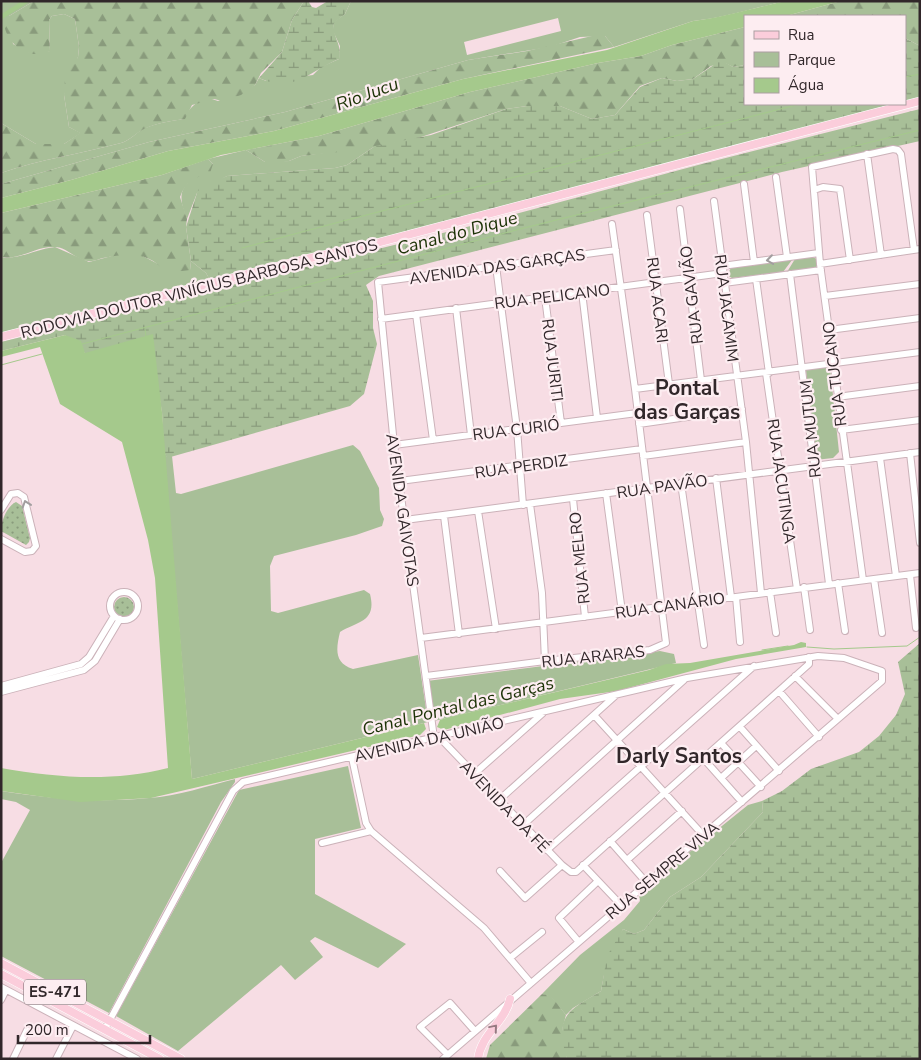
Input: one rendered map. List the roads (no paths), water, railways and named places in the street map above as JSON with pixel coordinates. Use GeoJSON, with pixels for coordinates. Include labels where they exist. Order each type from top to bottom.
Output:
{"type":"FeatureCollection","features":[{"type":"Feature","properties":{"kind":"main road","name":"RODOVIA DOUTOR VINÍCIUS BARBOSA SANTOS"},"geometry":{"type":"LineString","coordinates":[[906,105],[920,101]]}},
{"type":"Feature","properties":{"kind":"main road","name":"RODOVIA DOUTOR VINÍCIUS BARBOSA SANTOS"},"geometry":{"type":"LineString","coordinates":[[1,337],[306,259],[369,245],[905,105]]}},
{"type":"Feature","properties":{"kind":"main road","name":"ES-471"},"geometry":{"type":"LineString","coordinates":[[1,963],[181,1059]]}},
{"type":"Feature","properties":{"kind":"main road","name":"ES-471"},"geometry":{"type":"LineString","coordinates":[[1,974],[160,1059]]}},
{"type":"Feature","properties":{"kind":"main road"},"geometry":{"type":"LineString","coordinates":[[478,1059],[486,1038],[507,1013],[510,999]]}},
{"type":"Feature","properties":{"kind":"street"},"geometry":{"type":"LineString","coordinates":[[724,283],[790,274],[850,260],[881,255],[917,249],[901,154],[898,150],[893,149],[867,154],[881,255]]}},
{"type":"Feature","properties":{"kind":"street","name":"RUA TUCANO"},"geometry":{"type":"LineString","coordinates":[[863,580],[820,267],[812,167],[867,154]]}},
{"type":"Feature","properties":{"kind":"street"},"geometry":{"type":"LineString","coordinates":[[776,177],[787,257]]}},
{"type":"Feature","properties":{"kind":"street"},"geometry":{"type":"LineString","coordinates":[[744,184],[754,262]]}},
{"type":"Feature","properties":{"kind":"street"},"geometry":{"type":"LineString","coordinates":[[814,190],[824,187],[840,190],[850,260]]}},
{"type":"Feature","properties":{"kind":"street","name":"RUA JACAMIM"},"geometry":{"type":"LineString","coordinates":[[714,201],[750,474],[761,593]]}},
{"type":"Feature","properties":{"kind":"street","name":"RUA GAVIÃO"},"geometry":{"type":"LineString","coordinates":[[680,209],[701,380]]}},
{"type":"Feature","properties":{"kind":"street","name":"RUA ACARI"},"geometry":{"type":"LineString","coordinates":[[647,215],[669,384]]}},
{"type":"Feature","properties":{"kind":"street"},"geometry":{"type":"LineString","coordinates":[[612,224],[662,607]]}},
{"type":"Feature","properties":{"kind":"street","name":"AVENIDA DAS GARÇAS"},"geometry":{"type":"LineString","coordinates":[[379,281],[616,250]]}},
{"type":"Feature","properties":{"kind":"street"},"geometry":{"type":"LineString","coordinates":[[722,266],[819,253]]}},
{"type":"Feature","properties":{"kind":"street"},"geometry":{"type":"LineString","coordinates":[[496,266],[518,429],[521,466],[542,593],[545,661]]}},
{"type":"Feature","properties":{"kind":"street","name":"RUA PELICANO"},"geometry":{"type":"LineString","coordinates":[[381,319],[723,274]]}},
{"type":"Feature","properties":{"kind":"street","name":"RUA MUTUM"},"geometry":{"type":"LineString","coordinates":[[790,274],[829,584]]}},
{"type":"Feature","properties":{"kind":"street","name":"RUA JACUTINGA"},"geometry":{"type":"LineString","coordinates":[[756,279],[781,470],[800,588],[810,630]]}},
{"type":"Feature","properties":{"kind":"street","name":"AVENIDA GAIVOTAS"},"geometry":{"type":"LineString","coordinates":[[379,281],[377,287],[394,445],[426,676],[430,721],[435,735]]}},
{"type":"Feature","properties":{"kind":"street"},"geometry":{"type":"LineString","coordinates":[[825,296],[920,284]]}},
{"type":"Feature","properties":{"kind":"street"},"geometry":{"type":"LineString","coordinates":[[582,292],[597,418]]}},
{"type":"Feature","properties":{"kind":"street","name":"RUA JURITI"},"geometry":{"type":"LineString","coordinates":[[545,298],[561,423]]}},
{"type":"Feature","properties":{"kind":"street"},"geometry":{"type":"LineString","coordinates":[[456,308],[471,435]]}},
{"type":"Feature","properties":{"kind":"street"},"geometry":{"type":"LineString","coordinates":[[416,314],[433,440]]}},
{"type":"Feature","properties":{"kind":"street"},"geometry":{"type":"LineString","coordinates":[[829,330],[920,318]]}},
{"type":"Feature","properties":{"kind":"street"},"geometry":{"type":"LineString","coordinates":[[635,389],[834,365],[920,352]]}},
{"type":"Feature","properties":{"kind":"street"},"geometry":{"type":"LineString","coordinates":[[837,397],[920,386]]}},
{"type":"Feature","properties":{"kind":"street"},"geometry":{"type":"LineString","coordinates":[[639,424],[742,409]]}},
{"type":"Feature","properties":{"kind":"street","name":"RUA CURIÓ"},"geometry":{"type":"LineString","coordinates":[[394,445],[637,413]]}},
{"type":"Feature","properties":{"kind":"street"},"geometry":{"type":"LineString","coordinates":[[841,430],[920,420]]}},
{"type":"Feature","properties":{"kind":"street","name":"RUA PERDIZ"},"geometry":{"type":"LineString","coordinates":[[400,481],[746,442]]}},
{"type":"Feature","properties":{"kind":"street","name":"RUA PAVÃO"},"geometry":{"type":"LineString","coordinates":[[405,520],[920,452]]}},
{"type":"Feature","properties":{"kind":"street"},"geometry":{"type":"LineString","coordinates":[[910,454],[920,543]]}},
{"type":"Feature","properties":{"kind":"street"},"geometry":{"type":"LineString","coordinates":[[880,458],[896,576]]}},
{"type":"Feature","properties":{"kind":"street"},"geometry":{"type":"LineString","coordinates":[[716,478],[740,642]]}},
{"type":"Feature","properties":{"kind":"street"},"geometry":{"type":"LineString","coordinates":[[681,483],[704,644]]}},
{"type":"Feature","properties":{"kind":"street"},"geometry":{"type":"LineString","coordinates":[[1,510],[12,494],[18,493],[24,497],[36,546],[32,551],[25,552],[1,539]]}},
{"type":"Feature","properties":{"kind":"street"},"geometry":{"type":"LineString","coordinates":[[606,493],[622,612]]}},
{"type":"Feature","properties":{"kind":"street","name":"RUA MELRO"},"geometry":{"type":"LineString","coordinates":[[573,499],[585,617]]}},
{"type":"Feature","properties":{"kind":"street"},"geometry":{"type":"LineString","coordinates":[[478,511],[496,629]]}},
{"type":"Feature","properties":{"kind":"street"},"geometry":{"type":"LineString","coordinates":[[444,516],[458,634]]}},
{"type":"Feature","properties":{"kind":"street","name":"RUA CANÁRIO"},"geometry":{"type":"LineString","coordinates":[[421,638],[920,573]]}},
{"type":"Feature","properties":{"kind":"street"},"geometry":{"type":"LineString","coordinates":[[910,575],[916,628]]}},
{"type":"Feature","properties":{"kind":"street"},"geometry":{"type":"LineString","coordinates":[[874,579],[882,633]]}},
{"type":"Feature","properties":{"kind":"street"},"geometry":{"type":"LineString","coordinates":[[838,583],[845,631]]}},
{"type":"Feature","properties":{"kind":"street"},"geometry":{"type":"LineString","coordinates":[[124,592],[132,595],[137,602],[136,613],[129,619],[117,617],[110,608],[113,597],[124,592]]}},
{"type":"Feature","properties":{"kind":"street"},"geometry":{"type":"LineString","coordinates":[[770,592],[776,633]]}},
{"type":"Feature","properties":{"kind":"street","name":"RUA ARARAS"},"geometry":{"type":"LineString","coordinates":[[426,676],[650,650],[664,646],[667,640],[662,607]]}},
{"type":"Feature","properties":{"kind":"street"},"geometry":{"type":"LineString","coordinates":[[1,686],[81,664],[89,657],[117,617]]}},
{"type":"Feature","properties":{"kind":"street"},"geometry":{"type":"LineString","coordinates":[[1,692],[84,670],[95,660],[117,617]]}},
{"type":"Feature","properties":{"kind":"street"},"geometry":{"type":"LineString","coordinates":[[620,904],[583,865],[809,664],[809,657]]}},
{"type":"Feature","properties":{"kind":"street","name":"AVENIDA DA UNIÃO"},"geometry":{"type":"LineString","coordinates":[[105,1029],[235,788],[246,781],[352,758],[435,735],[544,712],[687,678],[809,657],[844,658],[878,668],[883,673],[882,681]]}},
{"type":"Feature","properties":{"kind":"street"},"geometry":{"type":"LineString","coordinates":[[547,850],[755,666]]}},
{"type":"Feature","properties":{"kind":"street"},"geometry":{"type":"LineString","coordinates":[[795,676],[838,719]]}},
{"type":"Feature","properties":{"kind":"street"},"geometry":{"type":"LineString","coordinates":[[523,825],[687,678]]}},
{"type":"Feature","properties":{"kind":"street","name":"RUA SEMPRE VIVA"},"geometry":{"type":"LineString","coordinates":[[445,1057],[620,904],[819,737],[882,681]]}},
{"type":"Feature","properties":{"kind":"street"},"geometry":{"type":"LineString","coordinates":[[778,691],[819,737]]}},
{"type":"Feature","properties":{"kind":"street"},"geometry":{"type":"LineString","coordinates":[[499,800],[616,695]]}},
{"type":"Feature","properties":{"kind":"street"},"geometry":{"type":"LineString","coordinates":[[474,774],[544,712]]}},
{"type":"Feature","properties":{"kind":"street"},"geometry":{"type":"LineString","coordinates":[[594,715],[703,835]]}},
{"type":"Feature","properties":{"kind":"street"},"geometry":{"type":"LineString","coordinates":[[740,727],[779,771]]}},
{"type":"Feature","properties":{"kind":"street","name":"AVENIDA DA FÉ"},"geometry":{"type":"LineString","coordinates":[[435,735],[562,865],[573,872],[583,865]]}},
{"type":"Feature","properties":{"kind":"street"},"geometry":{"type":"LineString","coordinates":[[721,743],[761,786]]}},
{"type":"Feature","properties":{"kind":"street"},"geometry":{"type":"LineString","coordinates":[[721,778],[756,746]]}},
{"type":"Feature","properties":{"kind":"street"},"geometry":{"type":"LineString","coordinates":[[352,758],[366,823],[372,832],[497,942],[530,982]]}},
{"type":"Feature","properties":{"kind":"street"},"geometry":{"type":"LineString","coordinates":[[704,758],[742,802]]}},
{"type":"Feature","properties":{"kind":"street"},"geometry":{"type":"LineString","coordinates":[[626,860],[682,811]]}},
{"type":"Feature","properties":{"kind":"street"},"geometry":{"type":"LineString","coordinates":[[322,843],[372,832]]}},
{"type":"Feature","properties":{"kind":"street"},"geometry":{"type":"LineString","coordinates":[[610,841],[646,882]]}},
{"type":"Feature","properties":{"kind":"street"},"geometry":{"type":"LineString","coordinates":[[500,871],[526,898],[562,865]]}},
{"type":"Feature","properties":{"kind":"street"},"geometry":{"type":"LineString","coordinates":[[578,941],[559,918],[598,881]]}},
{"type":"Feature","properties":{"kind":"street"},"geometry":{"type":"LineString","coordinates":[[510,958],[542,932]]}},
{"type":"Feature","properties":{"kind":"street"},"geometry":{"type":"LineString","coordinates":[[1,1000],[4,988],[138,1059]]}},
{"type":"Feature","properties":{"kind":"street"},"geometry":{"type":"LineString","coordinates":[[445,1057],[420,1027],[428,1019],[450,1003],[474,1030]]}},
{"type":"Feature","properties":{"kind":"street"},"geometry":{"type":"LineString","coordinates":[[56,1059],[73,1026]]}},
{"type":"Feature","properties":{"kind":"street"},"geometry":{"type":"LineString","coordinates":[[13,1059],[28,1030]]}},
{"type":"Feature","properties":{"kind":"water","name":"Rio Jucu"},"geometry":{"type":"Polygon","coordinates":[[[785,1],[841,1],[790,15],[744,15],[744,27],[672,45],[641,56],[598,63],[470,92],[319,136],[221,155],[162,175],[1,213],[1,198],[71,180],[168,151],[274,131],[463,79],[607,50],[693,21],[728,15],[785,1]]]}},
{"type":"Feature","properties":{"kind":"water"},"geometry":{"type":"Polygon","coordinates":[[[153,334],[162,412],[192,779],[424,723],[426,729],[420,735],[151,798],[80,802],[1,791],[1,768],[64,776],[106,777],[168,768],[155,578],[148,540],[122,442],[60,404],[40,347],[1,357],[1,351],[65,335],[81,341],[85,353],[153,334]]]}},
{"type":"Feature","properties":{"kind":"water"},"geometry":{"type":"Polygon","coordinates":[[[801,642],[806,643],[806,647],[736,659],[617,691],[560,699],[444,730],[437,727],[440,720],[446,718],[649,670],[666,664],[690,663],[794,645],[801,642]]]}},
{"type":"Feature","properties":{"kind":"waterway"},"geometry":{"type":"LineString","coordinates":[[19,1],[21,5]]}},
{"type":"Feature","properties":{"kind":"waterway"},"geometry":{"type":"LineString","coordinates":[[1,17],[26,1]]}},
{"type":"Feature","properties":{"kind":"waterway"},"geometry":{"type":"LineString","coordinates":[[906,77],[920,74]]}},
{"type":"Feature","properties":{"kind":"waterway"},"geometry":{"type":"LineString","coordinates":[[242,248],[796,105]]}},
{"type":"Feature","properties":{"kind":"waterway","name":"Canal do Dique"},"geometry":{"type":"LineString","coordinates":[[82,344],[524,228],[920,130]]}},
{"type":"Feature","properties":{"kind":"waterway"},"geometry":{"type":"LineString","coordinates":[[145,329],[146,337]]}},
{"type":"Feature","properties":{"kind":"waterway","name":"Canal do Dique"},"geometry":{"type":"LineString","coordinates":[[1,365],[42,354]]}},
{"type":"Feature","properties":{"kind":"waterway","name":"Canal Pontal das Garças"},"geometry":{"type":"LineString","coordinates":[[807,647],[834,649],[907,646],[920,637]]}},
{"type":"Feature","properties":{"kind":"waterway","name":"Canal Pontal das Garças"},"geometry":{"type":"LineString","coordinates":[[762,650],[788,646]]}},
{"type":"Feature","properties":{"kind":"district","name":"Pontal das Garças"},"geometry":{"type":"Point","coordinates":[687,400]}},
{"type":"Feature","properties":{"kind":"district","name":"Darly Santos"},"geometry":{"type":"Point","coordinates":[679,756]}}]}
